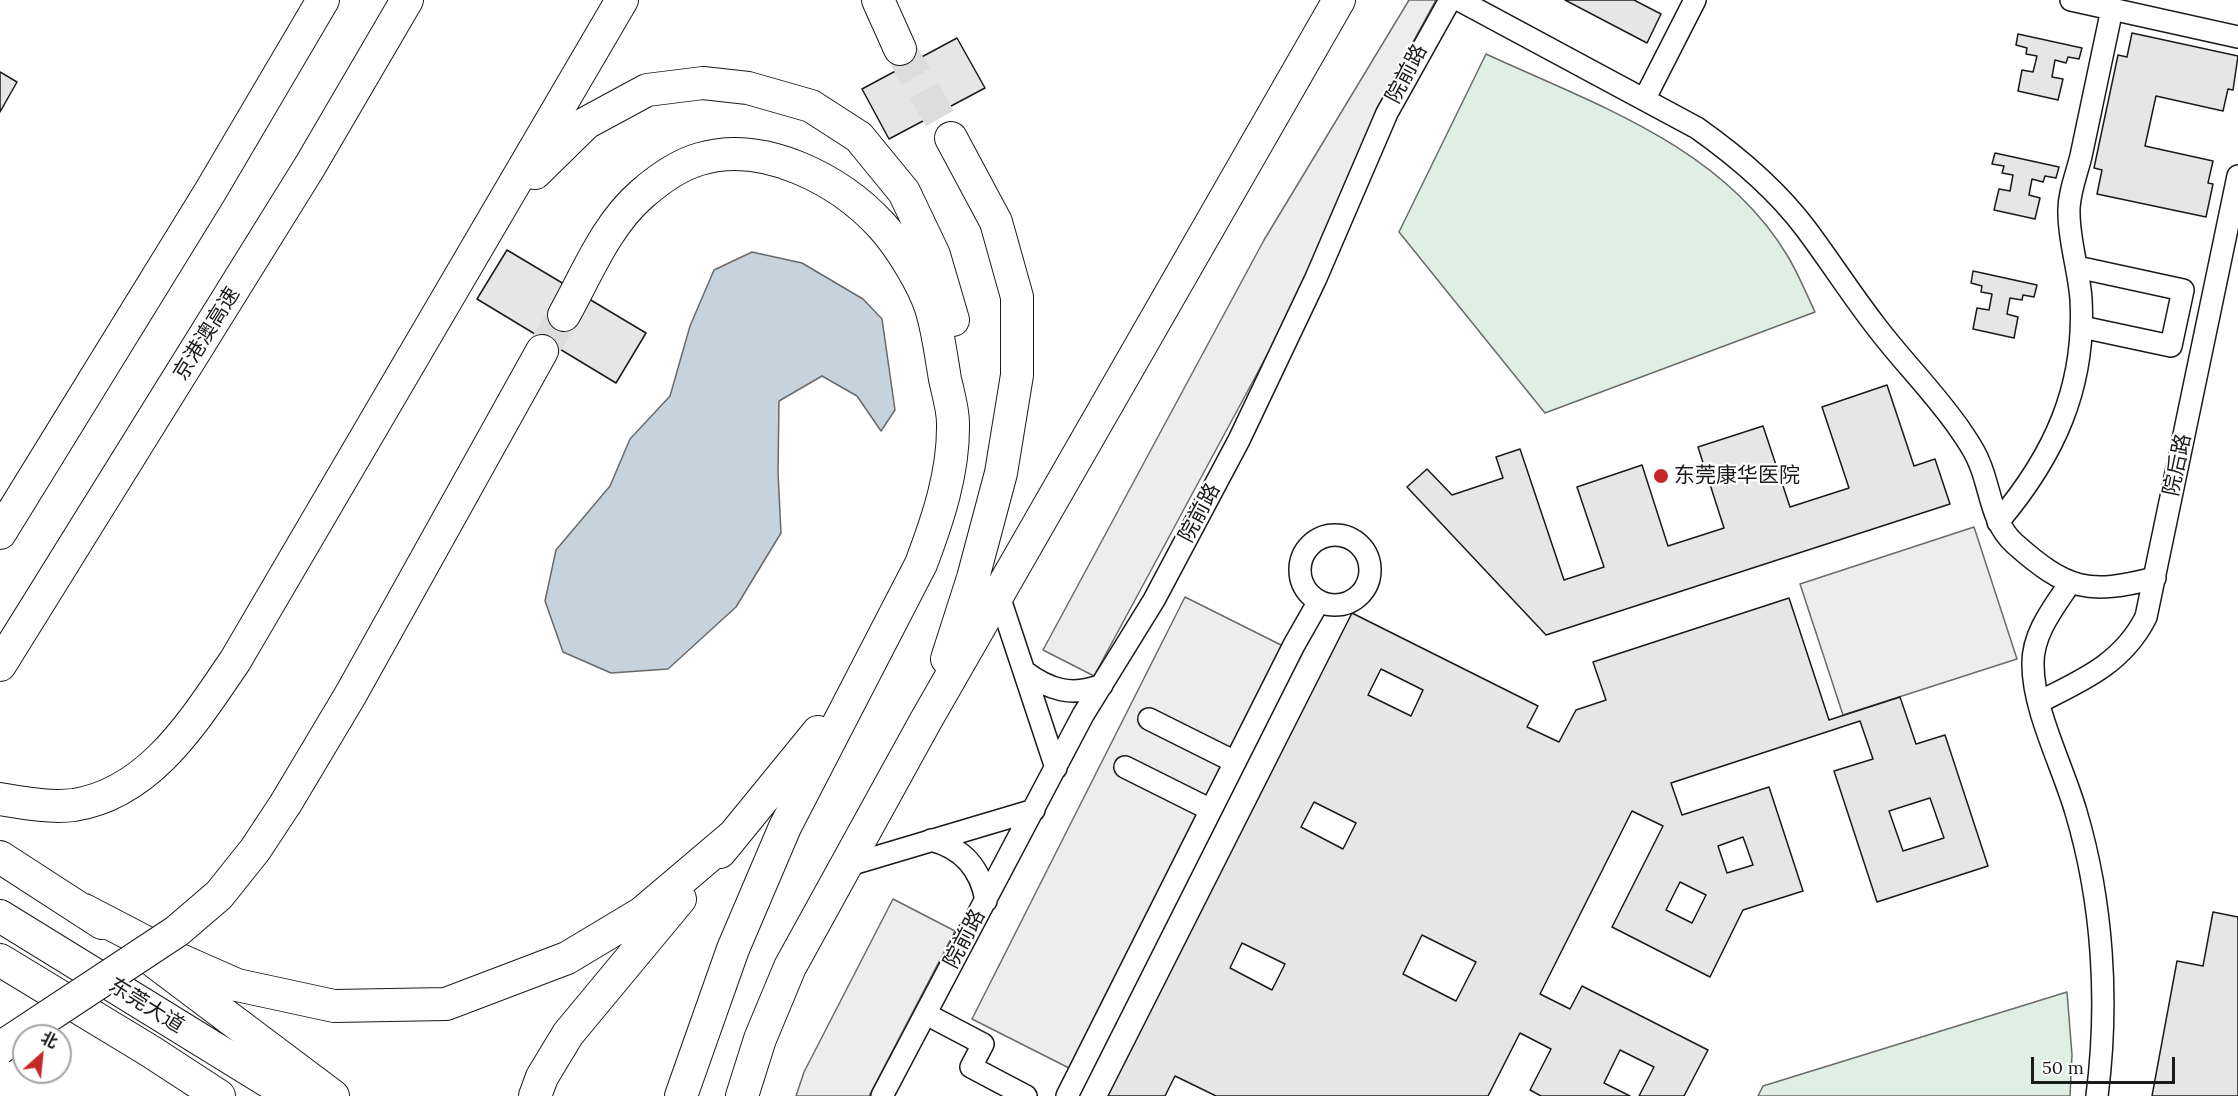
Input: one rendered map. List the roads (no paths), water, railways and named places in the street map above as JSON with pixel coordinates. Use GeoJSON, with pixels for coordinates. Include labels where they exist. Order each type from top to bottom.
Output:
{"type":"FeatureCollection","features":[{"type":"Feature","properties":{"kind":"highway"},"geometry":{"type":"LineString","coordinates":[[0,533],[210,192],[323,0]]}},
{"type":"Feature","properties":{"kind":"highway","name":"京港澳高速"},"geometry":{"type":"LineString","coordinates":[[0,665],[310,166],[407,0]]}},
{"type":"Feature","properties":{"kind":"highway"},"geometry":{"type":"LineString","coordinates":[[0,799],[33,805],[74,805],[109,793],[133,780],[160,759],[187,730],[235,661],[622,0]]}},
{"type":"Feature","properties":{"kind":"highway"},"geometry":{"type":"LineString","coordinates":[[878,0],[900,49]]}},
{"type":"Feature","properties":{"kind":"highway"},"geometry":{"type":"LineString","coordinates":[[742,1096],[760,1039],[790,967],[925,722],[1339,0]]}},
{"type":"Feature","properties":{"kind":"highway"},"geometry":{"type":"LineString","coordinates":[[472,255],[538,169],[586,123],[647,90],[703,83],[748,88],[811,106],[859,137],[904,192],[933,255],[954,323],[956,371],[953,423],[947,481],[938,519],[903,603],[785,827],[733,950],[681,1096]]}},
{"type":"Feature","properties":{"kind":"highway"},"geometry":{"type":"LineString","coordinates":[[925,722],[973,578],[1001,473],[1017,375],[1017,297],[996,222],[951,138]]}},
{"type":"Feature","properties":{"kind":"highway"},"geometry":{"type":"LineString","coordinates":[[564,315],[618,218],[642,194],[674,170],[700,159],[734,154],[770,159],[804,171],[843,191],[882,226],[904,257],[931,307],[953,423]]}},
{"type":"Feature","properties":{"kind":"highway"},"geometry":{"type":"LineString","coordinates":[[0,1048],[177,931],[219,895],[255,850],[345,704],[542,351]]}},
{"type":"Feature","properties":{"kind":"highway"},"geometry":{"type":"LineString","coordinates":[[535,1096],[542,1077],[568,1034],[798,759],[876,655]]}},
{"type":"Feature","properties":{"kind":"highway"},"geometry":{"type":"LineString","coordinates":[[0,857],[84,910],[177,959],[237,985],[334,1006],[446,1004],[567,958],[642,913],[734,835]]}},
{"type":"Feature","properties":{"kind":"highway"},"geometry":{"type":"LineString","coordinates":[[84,910],[333,1096]]}},
{"type":"Feature","properties":{"kind":"highway","name":"东莞大道"},"geometry":{"type":"LineString","coordinates":[[0,916],[292,1096]]}},
{"type":"Feature","properties":{"kind":"highway","name":"东莞大道"},"geometry":{"type":"LineString","coordinates":[[0,960],[219,1096]]}},
{"type":"Feature","properties":{"kind":"lane","name":"院前路"},"geometry":{"type":"LineString","coordinates":[[889,1093],[926,1014],[1056,768],[1102,685],[1154,600],[1239,440],[1316,278],[1387,113],[1450,0]]}},
{"type":"Feature","properties":{"kind":"lane"},"geometry":{"type":"LineString","coordinates":[[1459,0],[1697,128],[1733,153],[1766,183],[1805,228],[1875,326],[1961,431],[1979,462],[1998,522],[2013,542],[2070,583],[2087,588],[2108,587],[2155,578]]}},
{"type":"Feature","properties":{"kind":"lane"},"geometry":{"type":"LineString","coordinates":[[1645,98],[1695,0]]}},
{"type":"Feature","properties":{"kind":"lane"},"geometry":{"type":"LineString","coordinates":[[2070,0],[2238,37]]}},
{"type":"Feature","properties":{"kind":"lane"},"geometry":{"type":"LineString","coordinates":[[1998,522],[2026,489],[2049,452],[2066,412],[2074,380],[2082,327],[2077,267],[2068,212],[2112,9]]}},
{"type":"Feature","properties":{"kind":"lane","name":"院后路"},"geometry":{"type":"LineString","coordinates":[[2039,702],[2102,669],[2124,651],[2136,637],[2146,617],[2238,176]]}},
{"type":"Feature","properties":{"kind":"lane"},"geometry":{"type":"LineString","coordinates":[[2077,267],[2183,290],[2171,346],[2082,327]]}},
{"type":"Feature","properties":{"kind":"lane"},"geometry":{"type":"LineString","coordinates":[[2070,583],[2040,633],[2032,662],[2034,687],[2089,854],[2097,902],[2102,1012],[2101,1066],[2097,1096]]}},
{"type":"Feature","properties":{"kind":"lane"},"geometry":{"type":"LineString","coordinates":[[999,596],[1056,768]]}},
{"type":"Feature","properties":{"kind":"lane"},"geometry":{"type":"LineString","coordinates":[[1066,1096],[1294,645],[1319,601]]}},
{"type":"Feature","properties":{"kind":"lane"},"geometry":{"type":"LineString","coordinates":[[1024,671],[1044,685],[1067,692],[1079,692],[1102,685]]}},
{"type":"Feature","properties":{"kind":"lane"},"geometry":{"type":"LineString","coordinates":[[1149,719],[1235,762]]}},
{"type":"Feature","properties":{"kind":"lane"},"geometry":{"type":"LineString","coordinates":[[1125,766],[1211,810]]}},
{"type":"Feature","properties":{"kind":"lane"},"geometry":{"type":"LineString","coordinates":[[846,866],[1034,810]]}},
{"type":"Feature","properties":{"kind":"lane"},"geometry":{"type":"LineString","coordinates":[[931,840],[952,847],[969,861],[981,879],[986,900]]}},
{"type":"Feature","properties":{"kind":"lane"},"geometry":{"type":"LineString","coordinates":[[926,1014],[983,1044],[971,1067],[1026,1096]]}},
{"type":"Feature","properties":{"kind":"tunnel"},"geometry":{"type":"LineString","coordinates":[[900,49],[951,138]]}},
{"type":"Feature","properties":{"kind":"tunnel"},"geometry":{"type":"LineString","coordinates":[[542,351],[564,315]]}},
{"type":"Feature","properties":{"kind":"place","name":"东莞康华医院"},"geometry":{"type":"Point","coordinates":[1661,476]}}]}
